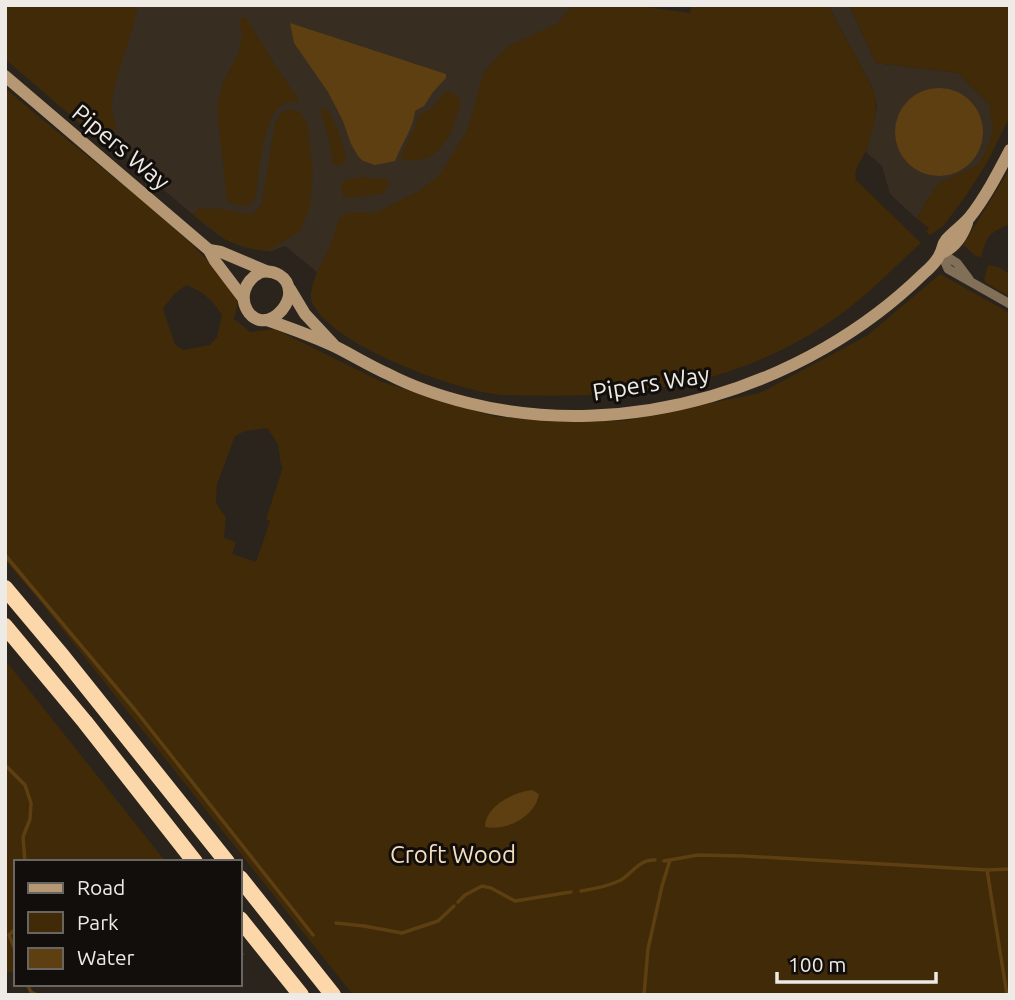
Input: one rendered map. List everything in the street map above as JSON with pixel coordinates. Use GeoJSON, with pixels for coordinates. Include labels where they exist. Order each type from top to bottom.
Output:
{"type":"FeatureCollection","features":[{"type":"Feature","properties":{"kind":"highway"},"geometry":{"type":"LineString","coordinates":[[5,588],[225,860]]}},
{"type":"Feature","properties":{"kind":"highway"},"geometry":{"type":"LineString","coordinates":[[5,625],[193,860]]}},
{"type":"Feature","properties":{"kind":"highway"},"geometry":{"type":"LineString","coordinates":[[242,881],[332,995]]}},
{"type":"Feature","properties":{"kind":"highway"},"geometry":{"type":"LineString","coordinates":[[242,921],[301,995]]}},
{"type":"Feature","properties":{"kind":"main road","name":"Pipers Way"},"geometry":{"type":"LineString","coordinates":[[5,76],[209,250],[243,298]]}},
{"type":"Feature","properties":{"kind":"main road","name":"Pipers Way"},"geometry":{"type":"LineString","coordinates":[[268,320],[335,346],[407,383],[484,406],[531,414],[558,415],[605,414],[656,408],[729,391],[802,361],[847,334],[898,297],[941,253],[951,250],[1010,150]]}},
{"type":"Feature","properties":{"kind":"main road","name":"Pipers Way"},"geometry":{"type":"LineString","coordinates":[[209,250],[266,271]]}},
{"type":"Feature","properties":{"kind":"main road"},"geometry":{"type":"LineString","coordinates":[[266,271],[287,282],[289,298],[277,315],[268,320],[259,320],[246,309],[243,298],[254,276],[266,271]]}},
{"type":"Feature","properties":{"kind":"main road","name":"Pipers Way"},"geometry":{"type":"LineString","coordinates":[[289,288],[305,314],[335,346]]}},
{"type":"Feature","properties":{"kind":"street"},"geometry":{"type":"LineString","coordinates":[[941,253],[948,269],[1010,304]]}},
{"type":"Feature","properties":{"kind":"shaded area"},"geometry":{"type":"Polygon","coordinates":[[[127,5],[609,5],[401,365],[360,345],[321,316],[311,298],[317,272],[285,246],[265,251],[226,240],[102,138],[95,121],[127,5]]]}},
{"type":"Feature","properties":{"kind":"shaded area"},"geometry":{"type":"Polygon","coordinates":[[[828,5],[849,5],[876,63],[958,73],[989,104],[994,132],[978,166],[928,198],[917,219],[890,194],[882,166],[866,152],[877,107],[874,91],[828,5]]]}},
{"type":"Feature","properties":{"kind":"green space"},"geometry":{"type":"Polygon","coordinates":[[[5,5],[138,5],[113,94],[112,109],[116,128],[98,139],[5,59],[5,5]]]}},
{"type":"Feature","properties":{"kind":"green space"},"geometry":{"type":"Polygon","coordinates":[[[573,5],[631,5],[690,13],[691,5],[828,5],[874,91],[876,113],[865,153],[857,167],[856,180],[921,243],[859,300],[826,325],[772,355],[714,376],[663,388],[557,396],[484,392],[458,386],[399,364],[344,335],[324,319],[311,297],[317,274],[342,215],[352,212],[376,213],[419,191],[438,177],[467,131],[484,72],[507,47],[558,23],[573,5]]]}},
{"type":"Feature","properties":{"kind":"green space"},"geometry":{"type":"Polygon","coordinates":[[[849,5],[1010,5],[1010,116],[988,161],[965,197],[944,225],[930,235],[926,232],[929,228],[917,219],[939,183],[978,165],[993,132],[989,104],[958,73],[876,63],[849,5]]]}},
{"type":"Feature","properties":{"kind":"green space"},"geometry":{"type":"Polygon","coordinates":[[[245,16],[299,100],[283,105],[273,114],[263,148],[257,192],[249,206],[227,201],[217,106],[223,83],[239,52],[242,35],[239,21],[245,16]]]}},
{"type":"Feature","properties":{"kind":"green space","name":"Croft Wood"},"geometry":{"type":"Polygon","coordinates":[[[5,88],[186,238],[227,285],[238,302],[234,319],[250,332],[275,329],[382,382],[496,417],[623,421],[760,393],[868,335],[940,274],[1010,313],[1010,995],[353,995],[5,560],[5,88]],[[187,285],[163,309],[175,344],[183,350],[210,345],[217,337],[222,315],[207,297],[187,285]],[[267,428],[245,431],[235,436],[217,484],[216,503],[226,518],[224,538],[236,542],[232,554],[256,562],[270,521],[266,519],[283,467],[278,444],[267,428]]]}},
{"type":"Feature","properties":{"kind":"green space"},"geometry":{"type":"Polygon","coordinates":[[[446,91],[461,100],[446,140],[428,157],[406,161],[400,157],[419,115],[433,107],[446,91]]]}},
{"type":"Feature","properties":{"kind":"green space"},"geometry":{"type":"Polygon","coordinates":[[[325,108],[336,125],[344,148],[346,161],[338,166],[333,163],[320,110],[325,108]]]}},
{"type":"Feature","properties":{"kind":"green space"},"geometry":{"type":"Polygon","coordinates":[[[291,109],[301,113],[307,122],[313,174],[310,206],[300,231],[265,251],[226,240],[193,215],[199,208],[224,209],[247,214],[255,212],[262,203],[275,123],[282,112],[291,109]]]}},
{"type":"Feature","properties":{"kind":"green space"},"geometry":{"type":"Polygon","coordinates":[[[1010,167],[1010,224],[990,236],[981,257],[976,256],[963,245],[1010,167]]]}},
{"type":"Feature","properties":{"kind":"green space"},"geometry":{"type":"Polygon","coordinates":[[[363,177],[387,179],[388,187],[383,193],[349,198],[343,196],[341,185],[345,180],[363,177]]]}},
{"type":"Feature","properties":{"kind":"green space"},"geometry":{"type":"Polygon","coordinates":[[[988,265],[1010,274],[1010,297],[986,283],[984,280],[988,265]]]}},
{"type":"Feature","properties":{"kind":"green space"},"geometry":{"type":"Polygon","coordinates":[[[5,660],[164,860],[14,860],[14,973],[7,972],[5,660]]]}},
{"type":"Feature","properties":{"kind":"water"},"geometry":{"type":"Polygon","coordinates":[[[290,23],[446,74],[446,78],[424,106],[415,111],[410,130],[395,161],[375,165],[358,156],[328,92],[294,43],[290,23]]]}},
{"type":"Feature","properties":{"kind":"water"},"geometry":{"type":"Polygon","coordinates":[[[939,88],[956,92],[970,101],[979,115],[983,132],[979,149],[970,163],[956,172],[939,176],[922,172],[908,163],[899,149],[895,132],[899,115],[908,101],[922,92],[939,88]]]}},
{"type":"Feature","properties":{"kind":"water"},"geometry":{"type":"Polygon","coordinates":[[[532,790],[539,794],[526,816],[502,827],[485,827],[486,819],[502,801],[532,790]]]}},
{"type":"Feature","properties":{"kind":"waterway"},"geometry":{"type":"LineString","coordinates":[[5,555],[136,711],[313,935]]}},
{"type":"Feature","properties":{"kind":"waterway"},"geometry":{"type":"LineString","coordinates":[[5,765],[25,785],[31,803],[30,819],[23,837],[25,860]]}},
{"type":"Feature","properties":{"kind":"waterway"},"geometry":{"type":"LineString","coordinates":[[664,861],[698,855],[743,856],[987,870],[1007,995]]}},
{"type":"Feature","properties":{"kind":"waterway"},"geometry":{"type":"LineString","coordinates":[[581,891],[621,880],[641,864],[655,860]]}},
{"type":"Feature","properties":{"kind":"waterway"},"geometry":{"type":"LineString","coordinates":[[644,995],[648,949],[670,860]]}},
{"type":"Feature","properties":{"kind":"waterway"},"geometry":{"type":"LineString","coordinates":[[987,870],[1010,869]]}},
{"type":"Feature","properties":{"kind":"waterway"},"geometry":{"type":"LineString","coordinates":[[458,902],[482,886],[515,901],[571,892]]}},
{"type":"Feature","properties":{"kind":"waterway"},"geometry":{"type":"LineString","coordinates":[[336,923],[402,933],[438,921],[454,906]]}},
{"type":"Feature","properties":{"kind":"waterway"},"geometry":{"type":"LineString","coordinates":[[14,930],[9,935],[14,947]]}},
{"type":"Feature","properties":{"kind":"waterway"},"geometry":{"type":"LineString","coordinates":[[28,986],[31,992],[38,995]]}}]}
